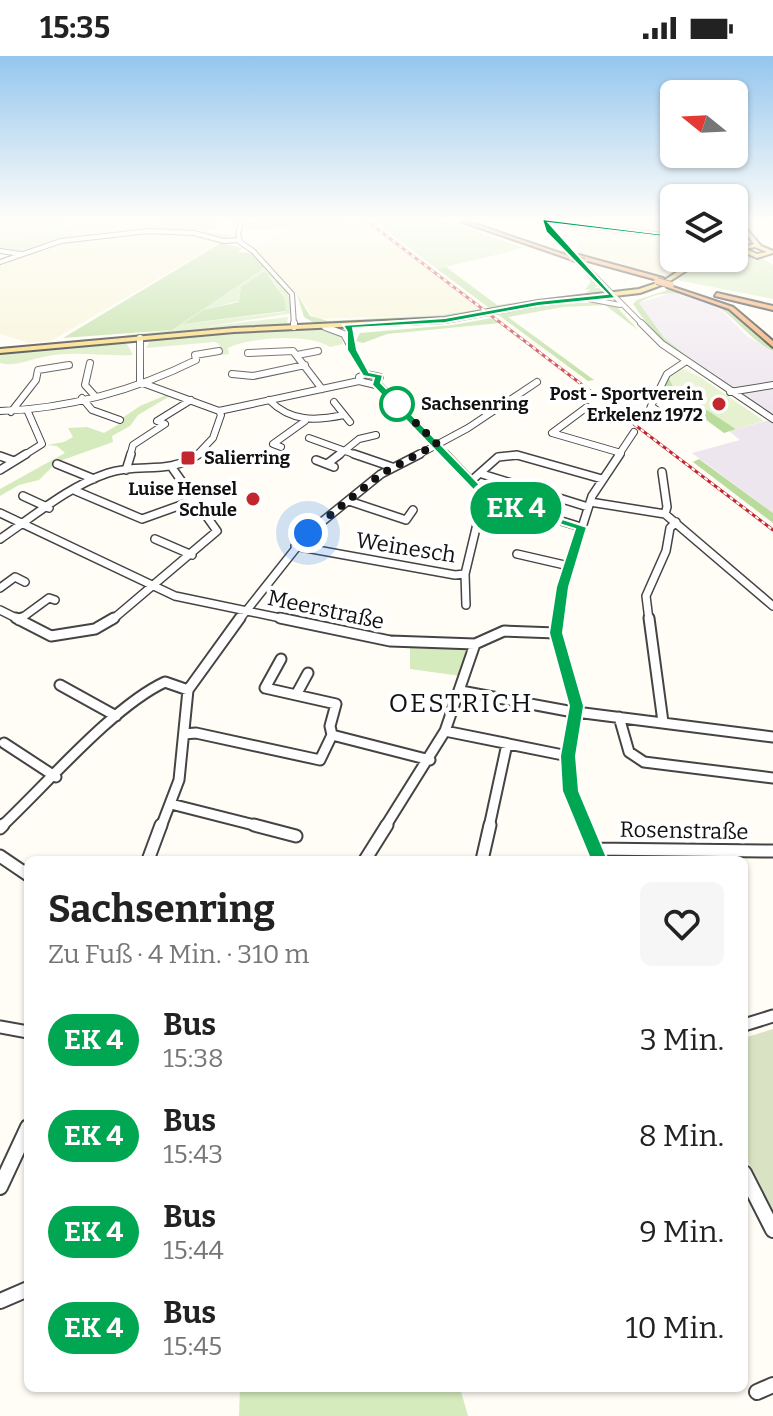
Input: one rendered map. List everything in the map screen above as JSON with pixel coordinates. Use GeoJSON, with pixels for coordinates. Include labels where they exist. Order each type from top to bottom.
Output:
{"type":"FeatureCollection","features":[{"type":"Feature","properties":{"kind":"highway"},"geometry":{"type":"LineString","coordinates":[[673,284],[731,308],[773,345]]}},
{"type":"Feature","properties":{"kind":"highway"},"geometry":{"type":"LineString","coordinates":[[674,284],[773,306]]}},
{"type":"Feature","properties":{"kind":"main road"},"geometry":{"type":"LineString","coordinates":[[294,327],[445,320],[538,303],[613,296],[660,284]]}},
{"type":"Feature","properties":{"kind":"main road"},"geometry":{"type":"LineString","coordinates":[[295,319],[316,325]]}},
{"type":"Feature","properties":{"kind":"main road"},"geometry":{"type":"LineString","coordinates":[[0,351],[140,338],[347,325]]}},
{"type":"Feature","properties":{"kind":"street"},"geometry":{"type":"LineString","coordinates":[[283,284],[292,294],[294,327]]}},
{"type":"Feature","properties":{"kind":"street"},"geometry":{"type":"LineString","coordinates":[[602,284],[685,362],[773,419]]}},
{"type":"Feature","properties":{"kind":"street"},"geometry":{"type":"LineString","coordinates":[[589,299],[623,306]]}},
{"type":"Feature","properties":{"kind":"street"},"geometry":{"type":"LineString","coordinates":[[344,334],[347,325]]}},
{"type":"Feature","properties":{"kind":"street"},"geometry":{"type":"LineString","coordinates":[[347,325],[351,332],[352,350]]}},
{"type":"Feature","properties":{"kind":"street"},"geometry":{"type":"LineString","coordinates":[[325,327],[344,334],[366,374]]}},
{"type":"Feature","properties":{"kind":"street"},"geometry":{"type":"LineString","coordinates":[[140,338],[140,382]]}},
{"type":"Feature","properties":{"kind":"street"},"geometry":{"type":"LineString","coordinates":[[248,353],[287,349],[297,355],[322,389]]}},
{"type":"Feature","properties":{"kind":"street"},"geometry":{"type":"LineString","coordinates":[[0,411],[28,412],[94,395],[175,372],[196,360],[195,355],[219,351]]}},
{"type":"Feature","properties":{"kind":"street"},"geometry":{"type":"LineString","coordinates":[[297,355],[318,351]]}},
{"type":"Feature","properties":{"kind":"street"},"geometry":{"type":"LineString","coordinates":[[651,406],[671,367],[685,362]]}},
{"type":"Feature","properties":{"kind":"street"},"geometry":{"type":"LineString","coordinates":[[90,363],[85,385],[94,395]]}},
{"type":"Feature","properties":{"kind":"street"},"geometry":{"type":"LineString","coordinates":[[11,412],[36,380],[38,370],[69,365]]}},
{"type":"Feature","properties":{"kind":"street"},"geometry":{"type":"LineString","coordinates":[[232,374],[253,376],[305,365]]}},
{"type":"Feature","properties":{"kind":"street"},"geometry":{"type":"LineString","coordinates":[[359,381],[359,377],[366,374],[380,377],[376,383]]}},
{"type":"Feature","properties":{"kind":"street"},"geometry":{"type":"LineString","coordinates":[[140,382],[219,411],[359,381],[376,383],[487,498],[581,527]]}},
{"type":"Feature","properties":{"kind":"street"},"geometry":{"type":"LineString","coordinates":[[150,856],[179,780],[188,690],[295,546],[392,467],[437,444],[537,382]]}},
{"type":"Feature","properties":{"kind":"street"},"geometry":{"type":"LineString","coordinates":[[730,392],[773,385]]}},
{"type":"Feature","properties":{"kind":"street"},"geometry":{"type":"LineString","coordinates":[[82,398],[92,410],[120,420]]}},
{"type":"Feature","properties":{"kind":"street"},"geometry":{"type":"LineString","coordinates":[[126,470],[133,445],[165,424],[157,421],[191,400]]}},
{"type":"Feature","properties":{"kind":"street"},"geometry":{"type":"LineString","coordinates":[[269,400],[278,411],[305,421]]}},
{"type":"Feature","properties":{"kind":"street"},"geometry":{"type":"LineString","coordinates":[[334,402],[350,422]]}},
{"type":"Feature","properties":{"kind":"street"},"geometry":{"type":"LineString","coordinates":[[587,407],[552,433],[621,453]]}},
{"type":"Feature","properties":{"kind":"street"},"geometry":{"type":"LineString","coordinates":[[0,539],[109,472],[173,469],[212,443],[221,415],[219,411]]}},
{"type":"Feature","properties":{"kind":"street"},"geometry":{"type":"LineString","coordinates":[[0,470],[42,444],[28,412]]}},
{"type":"Feature","properties":{"kind":"street"},"geometry":{"type":"LineString","coordinates":[[281,447],[273,444],[305,421],[344,415]]}},
{"type":"Feature","properties":{"kind":"street"},"geometry":{"type":"LineString","coordinates":[[596,855],[571,791],[568,756],[577,711],[556,633],[569,566],[589,504],[634,432]]}},
{"type":"Feature","properties":{"kind":"street"},"geometry":{"type":"LineString","coordinates":[[316,460],[330,466],[359,439],[376,435]]}},
{"type":"Feature","properties":{"kind":"street"},"geometry":{"type":"LineString","coordinates":[[309,438],[392,467]]}},
{"type":"Feature","properties":{"kind":"street"},"geometry":{"type":"LineString","coordinates":[[471,481],[498,457],[517,455],[602,479]]}},
{"type":"Feature","properties":{"kind":"street"},"geometry":{"type":"LineString","coordinates":[[0,456],[14,461]]}},
{"type":"Feature","properties":{"kind":"street"},"geometry":{"type":"LineString","coordinates":[[57,464],[94,479]]}},
{"type":"Feature","properties":{"kind":"street"},"geometry":{"type":"LineString","coordinates":[[0,610],[51,636],[95,629],[107,624],[192,555],[217,531],[173,469]]}},
{"type":"Feature","properties":{"kind":"street"},"geometry":{"type":"LineString","coordinates":[[662,472],[665,514]]}},
{"type":"Feature","properties":{"kind":"street"},"geometry":{"type":"LineString","coordinates":[[482,474],[589,504],[665,514],[773,606]]}},
{"type":"Feature","properties":{"kind":"street"},"geometry":{"type":"LineString","coordinates":[[76,491],[142,519],[195,500]]}},
{"type":"Feature","properties":{"kind":"street"},"geometry":{"type":"LineString","coordinates":[[23,496],[49,508]]}},
{"type":"Feature","properties":{"kind":"street","name":"Weinesch"},"geometry":{"type":"LineString","coordinates":[[466,605],[465,574],[478,520],[487,498]]}},
{"type":"Feature","properties":{"kind":"street"},"geometry":{"type":"LineString","coordinates":[[349,501],[406,520],[413,510]]}},
{"type":"Feature","properties":{"kind":"street","name":"Meerstraße"},"geometry":{"type":"LineString","coordinates":[[0,513],[172,595],[245,611],[402,643],[475,644],[504,631],[556,633]]}},
{"type":"Feature","properties":{"kind":"street"},"geometry":{"type":"LineString","coordinates":[[663,722],[646,596],[666,551],[670,528],[676,522]]}},
{"type":"Feature","properties":{"kind":"street"},"geometry":{"type":"LineString","coordinates":[[155,539],[192,555]]}},
{"type":"Feature","properties":{"kind":"street","name":"Weinesch"},"geometry":{"type":"LineString","coordinates":[[295,546],[455,575],[465,574]]}},
{"type":"Feature","properties":{"kind":"street"},"geometry":{"type":"LineString","coordinates":[[517,554],[569,566]]}},
{"type":"Feature","properties":{"kind":"street"},"geometry":{"type":"LineString","coordinates":[[0,588],[15,577],[25,582]]}},
{"type":"Feature","properties":{"kind":"street"},"geometry":{"type":"LineString","coordinates":[[19,620],[49,598],[55,600]]}},
{"type":"Feature","properties":{"kind":"street"},"geometry":{"type":"LineString","coordinates":[[368,856],[430,760],[445,731],[475,644]]}},
{"type":"Feature","properties":{"kind":"street"},"geometry":{"type":"LineString","coordinates":[[184,734],[196,733],[320,760],[332,735],[330,726],[336,704],[265,688],[281,659]]}},
{"type":"Feature","properties":{"kind":"street"},"geometry":{"type":"LineString","coordinates":[[296,695],[308,673]]}},
{"type":"Feature","properties":{"kind":"street"},"geometry":{"type":"LineString","coordinates":[[0,828],[116,716],[152,686],[166,681],[188,690]]}},
{"type":"Feature","properties":{"kind":"street"},"geometry":{"type":"LineString","coordinates":[[60,685],[116,716]]}},
{"type":"Feature","properties":{"kind":"street"},"geometry":{"type":"LineString","coordinates":[[461,691],[577,711],[773,737]]}},
{"type":"Feature","properties":{"kind":"street"},"geometry":{"type":"LineString","coordinates":[[619,717],[629,752],[644,762],[773,778]]}},
{"type":"Feature","properties":{"kind":"street"},"geometry":{"type":"LineString","coordinates":[[445,731],[568,756]]}},
{"type":"Feature","properties":{"kind":"street"},"geometry":{"type":"LineString","coordinates":[[332,735],[430,760]]}},
{"type":"Feature","properties":{"kind":"street"},"geometry":{"type":"LineString","coordinates":[[4,743],[56,777]]}},
{"type":"Feature","properties":{"kind":"street"},"geometry":{"type":"LineString","coordinates":[[483,856],[507,744]]}},
{"type":"Feature","properties":{"kind":"street"},"geometry":{"type":"LineString","coordinates":[[171,804],[296,836]]}},
{"type":"Feature","properties":{"kind":"street","name":"Rosenstraße"},"geometry":{"type":"LineString","coordinates":[[596,855],[773,851]]}},
{"type":"Feature","properties":{"kind":"street"},"geometry":{"type":"LineString","coordinates":[[0,856],[24,872]]}},
{"type":"Feature","properties":{"kind":"street"},"geometry":{"type":"LineString","coordinates":[[748,1024],[773,1016]]}},
{"type":"Feature","properties":{"kind":"street"},"geometry":{"type":"LineString","coordinates":[[0,1027],[24,1031]]}},
{"type":"Feature","properties":{"kind":"street"},"geometry":{"type":"LineString","coordinates":[[0,1187],[24,1136]]}},
{"type":"Feature","properties":{"kind":"street"},"geometry":{"type":"LineString","coordinates":[[748,1181],[773,1230]]}},
{"type":"Feature","properties":{"kind":"street"},"geometry":{"type":"LineString","coordinates":[[0,1301],[24,1291]]}},
{"type":"Feature","properties":{"kind":"street"},"geometry":{"type":"LineString","coordinates":[[757,1392],[773,1385]]}},
{"type":"Feature","properties":{"kind":"shaded area"},"geometry":{"type":"Polygon","coordinates":[[[0,284],[148,284],[51,341],[29,343],[0,334],[0,284]]]}},
{"type":"Feature","properties":{"kind":"shaded area"},"geometry":{"type":"Polygon","coordinates":[[[288,284],[448,284],[478,309],[441,315],[315,319],[288,284]]]}},
{"type":"Feature","properties":{"kind":"shaded area"},"geometry":{"type":"Polygon","coordinates":[[[678,291],[718,307],[748,337],[773,351],[773,417],[664,338],[638,303],[678,291]]]}},
{"type":"Feature","properties":{"kind":"shaded area"},"geometry":{"type":"Polygon","coordinates":[[[773,419],[773,513],[692,453],[740,440],[729,431],[773,419]]]}},
{"type":"Feature","properties":{"kind":"green space"},"geometry":{"type":"Polygon","coordinates":[[[152,284],[240,284],[172,330],[63,338],[152,284]]]}},
{"type":"Feature","properties":{"kind":"green space"},"geometry":{"type":"Polygon","coordinates":[[[240,284],[245,284],[241,287],[239,301],[203,310],[183,324],[285,312],[276,284],[282,284],[287,290],[293,313],[204,327],[288,317],[287,325],[127,338],[126,335],[172,330],[240,284]]]}},
{"type":"Feature","properties":{"kind":"green space"},"geometry":{"type":"Polygon","coordinates":[[[275,284],[284,298],[286,311],[183,324],[203,310],[239,302],[241,287],[275,284]]]}},
{"type":"Feature","properties":{"kind":"green space"},"geometry":{"type":"Polygon","coordinates":[[[458,284],[469,284],[497,305],[586,293],[591,289],[585,290],[589,284],[600,284],[594,288],[600,288],[602,292],[492,310],[458,284]]]}},
{"type":"Feature","properties":{"kind":"green space"},"geometry":{"type":"Polygon","coordinates":[[[700,284],[773,284],[773,299],[700,284]]]}},
{"type":"Feature","properties":{"kind":"green space"},"geometry":{"type":"Polygon","coordinates":[[[674,288],[727,308],[773,346],[773,351],[715,305],[694,296],[671,293],[639,303],[664,338],[701,367],[689,360],[662,340],[633,304],[674,288]]]}},
{"type":"Feature","properties":{"kind":"green space"},"geometry":{"type":"Polygon","coordinates":[[[297,294],[310,316],[328,321],[441,315],[481,309],[485,312],[443,318],[316,324],[304,317],[297,294]]]}},
{"type":"Feature","properties":{"kind":"green space"},"geometry":{"type":"Polygon","coordinates":[[[602,302],[616,306],[638,330],[605,305],[563,307],[508,317],[594,380],[588,381],[497,314],[559,304],[602,302]]]}},
{"type":"Feature","properties":{"kind":"green space"},"geometry":{"type":"Polygon","coordinates":[[[492,318],[500,323],[387,334],[363,343],[356,341],[360,333],[453,325],[492,318]]]}},
{"type":"Feature","properties":{"kind":"green space"},"geometry":{"type":"Polygon","coordinates":[[[330,329],[340,335],[343,344],[330,347],[295,338],[265,339],[238,344],[228,348],[229,354],[222,355],[219,344],[215,342],[146,348],[150,341],[147,340],[153,338],[330,329]]]}},
{"type":"Feature","properties":{"kind":"green space"},"geometry":{"type":"Polygon","coordinates":[[[125,341],[118,343],[127,344],[133,355],[65,354],[16,364],[0,363],[0,353],[125,341]]]}},
{"type":"Feature","properties":{"kind":"green space","name":"Post - Sportverein Erkelenz 1972"},"geometry":{"type":"Polygon","coordinates":[[[681,368],[700,377],[764,421],[736,429],[674,388],[669,378],[671,372],[681,368]]]}},
{"type":"Feature","properties":{"kind":"green space"},"geometry":{"type":"Polygon","coordinates":[[[669,378],[674,388],[736,429],[724,433],[664,389],[669,378]]]}},
{"type":"Feature","properties":{"kind":"green space"},"geometry":{"type":"Polygon","coordinates":[[[170,396],[138,415],[130,426],[112,436],[113,442],[57,462],[39,480],[19,485],[0,496],[0,489],[65,453],[57,446],[47,445],[73,437],[68,428],[87,427],[104,433],[140,406],[170,396]]]}},
{"type":"Feature","properties":{"kind":"green space"},"geometry":{"type":"Polygon","coordinates":[[[699,459],[773,513],[773,523],[693,462],[699,459]]]}},
{"type":"Feature","properties":{"kind":"green space"},"geometry":{"type":"Polygon","coordinates":[[[410,648],[466,649],[461,676],[410,669],[410,648]]]}},
{"type":"Feature","properties":{"kind":"green space"},"geometry":{"type":"Polygon","coordinates":[[[773,1029],[773,1212],[748,1162],[748,1037],[773,1029]]]}},
{"type":"Feature","properties":{"kind":"green space"},"geometry":{"type":"Polygon","coordinates":[[[240,1392],[461,1392],[468,1416],[239,1416],[240,1392]]]}},
{"type":"Feature","properties":{"kind":"railway"},"geometry":{"type":"LineString","coordinates":[[450,284],[773,530]]}},
{"type":"Feature","properties":{"kind":"bus line"},"geometry":{"type":"LineString","coordinates":[[597,856],[571,791],[567,770],[577,711],[556,633],[563,587],[581,527],[487,498],[376,383],[380,377],[366,374],[352,350],[351,332],[347,325],[445,320],[538,303],[613,296],[602,284]]}},
{"type":"Feature","properties":{"kind":"place","name":"Sachsenring"},"geometry":{"type":"Point","coordinates":[397,404]}},
{"type":"Feature","properties":{"kind":"place","name":"Post - Sportverein Erkelenz 1972"},"geometry":{"type":"Point","coordinates":[719,404]}},
{"type":"Feature","properties":{"kind":"place","name":"Salierring"},"geometry":{"type":"Point","coordinates":[188,458]}},
{"type":"Feature","properties":{"kind":"place","name":"Luise Hensel Schule"},"geometry":{"type":"Point","coordinates":[253,499]}},
{"type":"Feature","properties":{"kind":"district","name":"OESTRICH"},"geometry":{"type":"Point","coordinates":[461,703]}},
{"type":"Feature","properties":{"kind":"route"},"geometry":{"type":"LineString","coordinates":[[308,533],[381,474],[437,444],[397,404]]}}]}
